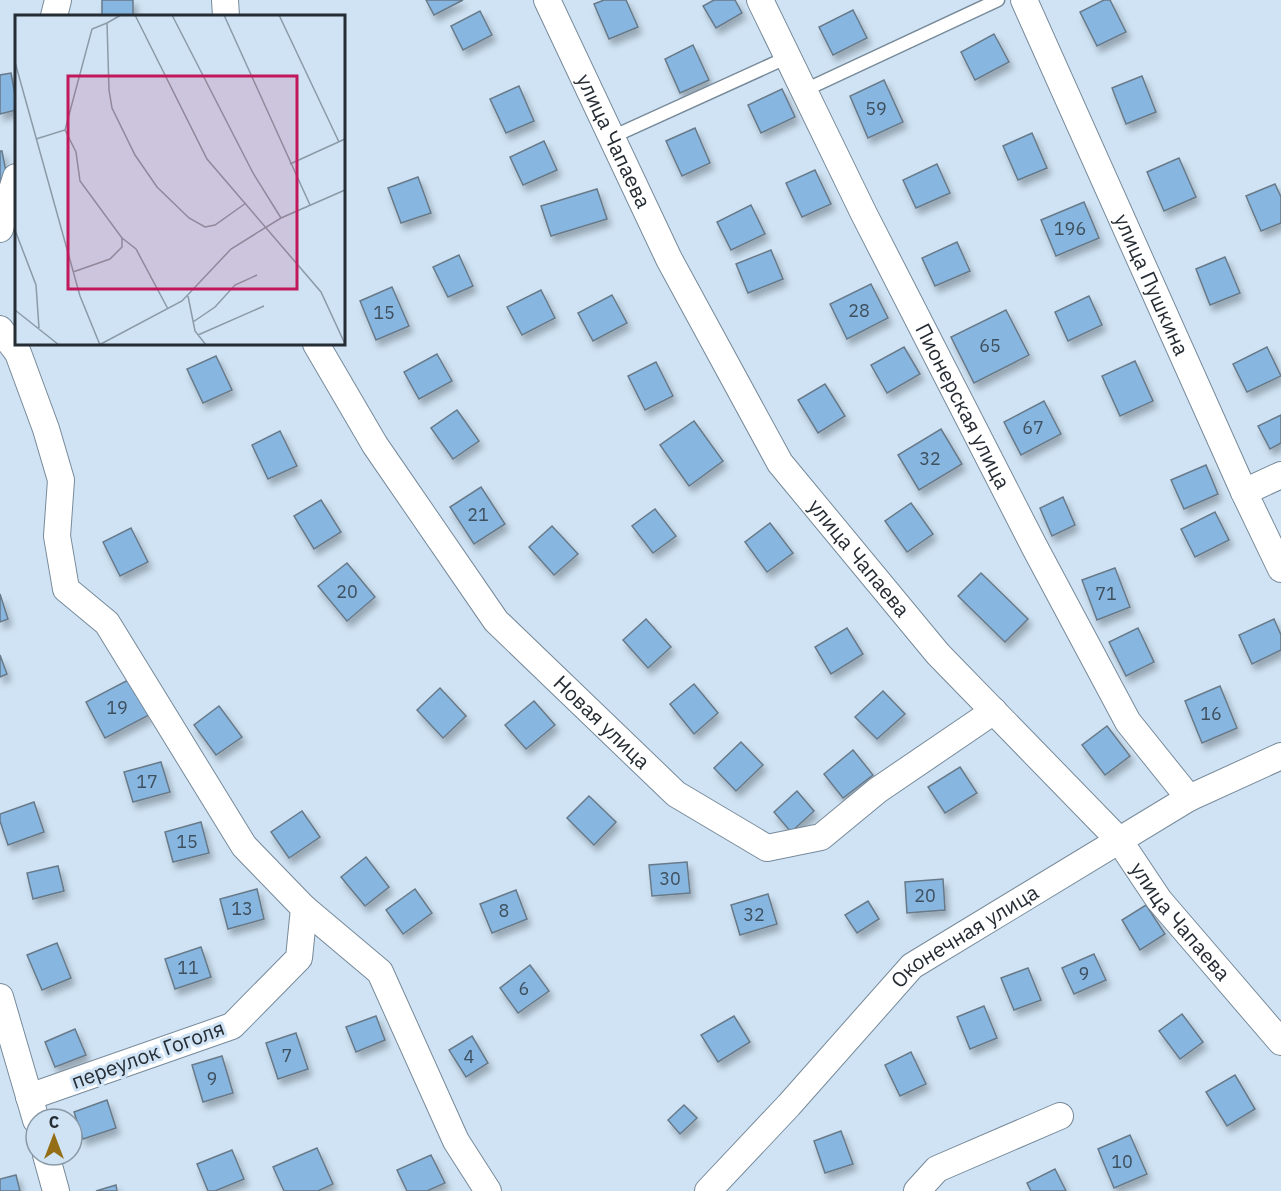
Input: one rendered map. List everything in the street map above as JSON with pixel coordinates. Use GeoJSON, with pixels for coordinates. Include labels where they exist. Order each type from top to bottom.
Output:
{"type":"FeatureCollection","features":[{"type":"Feature","properties":{"kind":"street"},"geometry":{"type":"LineString","coordinates":[[54,15],[58,0]]}},
{"type":"Feature","properties":{"kind":"street"},"geometry":{"type":"LineString","coordinates":[[225,0],[226,15]]}},
{"type":"Feature","properties":{"kind":"street","name":"улица Чапаева"},"geometry":{"type":"LineString","coordinates":[[547,0],[669,259],[780,463],[938,654],[1119,840],[1159,900],[1281,1042]]}},
{"type":"Feature","properties":{"kind":"street","name":"Пионерская улица"},"geometry":{"type":"LineString","coordinates":[[760,0],[864,214],[1034,546],[1128,722],[1189,798]]}},
{"type":"Feature","properties":{"kind":"street","name":"улица Пушкина"},"geometry":{"type":"LineString","coordinates":[[1029,4],[1244,492],[1281,569]]}},
{"type":"Feature","properties":{"kind":"street"},"geometry":{"type":"LineString","coordinates":[[0,229],[15,180]]}},
{"type":"Feature","properties":{"kind":"street"},"geometry":{"type":"LineString","coordinates":[[0,329],[18,353],[46,429],[61,480],[57,536],[66,589],[107,623],[244,846],[304,908],[380,972],[456,1141],[488,1191]]}},
{"type":"Feature","properties":{"kind":"street","name":"Новая улица"},"geometry":{"type":"LineString","coordinates":[[317,345],[375,445],[496,621],[676,794],[767,848],[820,837],[878,790],[994,711]]}},
{"type":"Feature","properties":{"kind":"street"},"geometry":{"type":"LineString","coordinates":[[1244,492],[1281,475]]}},
{"type":"Feature","properties":{"kind":"street","name":"Оконечная улица"},"geometry":{"type":"LineString","coordinates":[[708,1191],[789,1105],[912,966],[1189,798],[1281,756]]}},
{"type":"Feature","properties":{"kind":"street","name":"переулок Гоголя"},"geometry":{"type":"LineString","coordinates":[[38,1107],[232,1026],[299,958],[304,908]]}},
{"type":"Feature","properties":{"kind":"street"},"geometry":{"type":"LineString","coordinates":[[0,997],[32,1107]]}},
{"type":"Feature","properties":{"kind":"street"},"geometry":{"type":"LineString","coordinates":[[917,1191],[937,1170],[1060,1116]]}},
{"type":"Feature","properties":{"kind":"street"},"geometry":{"type":"LineString","coordinates":[[49,1167],[56,1191]]}},
{"type":"Feature","properties":{"kind":"lane"},"geometry":{"type":"LineString","coordinates":[[805,90],[998,0]]}},
{"type":"Feature","properties":{"kind":"lane"},"geometry":{"type":"LineString","coordinates":[[612,137],[788,57]]}},
{"type":"Feature","properties":{"kind":"building"},"geometry":{"type":"Polygon","coordinates":[[[102,0],[133,0],[133,15],[102,15],[102,0]]]}},
{"type":"Feature","properties":{"kind":"building"},"geometry":{"type":"Polygon","coordinates":[[[426,0],[463,0],[434,15],[426,0]]]}},
{"type":"Feature","properties":{"kind":"building"},"geometry":{"type":"Polygon","coordinates":[[[604,0],[626,0],[638,27],[609,39],[594,4],[604,0]]]}},
{"type":"Feature","properties":{"kind":"building"},"geometry":{"type":"Polygon","coordinates":[[[714,0],[735,0],[742,13],[716,28],[703,6],[714,0]]]}},
{"type":"Feature","properties":{"kind":"building"},"geometry":{"type":"Polygon","coordinates":[[[1104,0],[1110,0],[1126,32],[1097,46],[1080,12],[1104,0]]]}},
{"type":"Feature","properties":{"kind":"building"},"geometry":{"type":"Polygon","coordinates":[[[853,10],[867,38],[833,55],[819,27],[853,10]]]}},
{"type":"Feature","properties":{"kind":"building"},"geometry":{"type":"Polygon","coordinates":[[[480,11],[492,35],[463,50],[451,26],[480,11]]]}},
{"type":"Feature","properties":{"kind":"building"},"geometry":{"type":"Polygon","coordinates":[[[994,34],[1009,62],[975,80],[961,52],[994,34]]]}},
{"type":"Feature","properties":{"kind":"building"},"geometry":{"type":"Polygon","coordinates":[[[693,45],[709,80],[680,93],[665,59],[693,45]]]}},
{"type":"Feature","properties":{"kind":"building"},"geometry":{"type":"Polygon","coordinates":[[[11,73],[15,110],[0,114],[0,75],[11,73]]]}},
{"type":"Feature","properties":{"kind":"building"},"geometry":{"type":"Polygon","coordinates":[[[1142,76],[1156,112],[1126,124],[1112,88],[1142,76]]]}},
{"type":"Feature","properties":{"kind":"building"},"geometry":{"type":"Polygon","coordinates":[[[884,80],[903,122],[868,138],[850,96],[884,80]]]}},
{"type":"Feature","properties":{"kind":"building"},"geometry":{"type":"Polygon","coordinates":[[[519,86],[534,121],[506,133],[490,99],[519,86]]]}},
{"type":"Feature","properties":{"kind":"building"},"geometry":{"type":"Polygon","coordinates":[[[782,89],[795,117],[761,133],[748,105],[782,89]]]}},
{"type":"Feature","properties":{"kind":"building"},"geometry":{"type":"Polygon","coordinates":[[[695,128],[710,163],[682,176],[666,141],[695,128]]]}},
{"type":"Feature","properties":{"kind":"building"},"geometry":{"type":"Polygon","coordinates":[[[1032,133],[1047,168],[1018,180],[1003,146],[1032,133]]]}},
{"type":"Feature","properties":{"kind":"building"},"geometry":{"type":"Polygon","coordinates":[[[544,141],[557,170],[523,185],[510,157],[544,141]]]}},
{"type":"Feature","properties":{"kind":"building"},"geometry":{"type":"Polygon","coordinates":[[[0,151],[2,151],[8,182],[0,183],[0,151]]]}},
{"type":"Feature","properties":{"kind":"building"},"geometry":{"type":"Polygon","coordinates":[[[1179,158],[1196,197],[1164,211],[1147,172],[1179,158]]]}},
{"type":"Feature","properties":{"kind":"building"},"geometry":{"type":"Polygon","coordinates":[[[937,164],[950,193],[916,208],[903,180],[937,164]]]}},
{"type":"Feature","properties":{"kind":"building"},"geometry":{"type":"Polygon","coordinates":[[[815,170],[831,204],[802,217],[786,183],[815,170]]]}},
{"type":"Feature","properties":{"kind":"building"},"geometry":{"type":"Polygon","coordinates":[[[418,177],[431,213],[401,223],[388,188],[418,177]]]}},
{"type":"Feature","properties":{"kind":"building"},"geometry":{"type":"Polygon","coordinates":[[[1275,184],[1281,197],[1281,223],[1261,231],[1246,196],[1275,184]]]}},
{"type":"Feature","properties":{"kind":"building"},"geometry":{"type":"Polygon","coordinates":[[[597,189],[607,219],[551,236],[541,206],[597,189]]]}},
{"type":"Feature","properties":{"kind":"building"},"geometry":{"type":"Polygon","coordinates":[[[1084,202],[1099,238],[1056,256],[1041,220],[1084,202]]]}},
{"type":"Feature","properties":{"kind":"building"},"geometry":{"type":"Polygon","coordinates":[[[751,205],[765,234],[731,250],[717,222],[751,205]]]}},
{"type":"Feature","properties":{"kind":"building"},"geometry":{"type":"Polygon","coordinates":[[[957,242],[970,271],[935,286],[922,258],[957,242]]]}},
{"type":"Feature","properties":{"kind":"building"},"geometry":{"type":"Polygon","coordinates":[[[771,250],[783,279],[748,293],[736,264],[771,250]]]}},
{"type":"Feature","properties":{"kind":"building"},"geometry":{"type":"Polygon","coordinates":[[[459,255],[473,286],[448,297],[433,267],[459,255]]]}},
{"type":"Feature","properties":{"kind":"building"},"geometry":{"type":"Polygon","coordinates":[[[1225,257],[1240,293],[1210,305],[1196,269],[1225,257]]]}},
{"type":"Feature","properties":{"kind":"building"},"geometry":{"type":"Polygon","coordinates":[[[871,284],[888,318],[847,339],[830,304],[871,284]]]}},
{"type":"Feature","properties":{"kind":"building"},"geometry":{"type":"Polygon","coordinates":[[[392,287],[409,326],[376,340],[360,301],[392,287]]]}},
{"type":"Feature","properties":{"kind":"building"},"geometry":{"type":"Polygon","coordinates":[[[541,290],[555,318],[522,335],[507,307],[541,290]]]}},
{"type":"Feature","properties":{"kind":"building"},"geometry":{"type":"Polygon","coordinates":[[[612,295],[627,323],[593,341],[578,313],[612,295]]]}},
{"type":"Feature","properties":{"kind":"building"},"geometry":{"type":"Polygon","coordinates":[[[1089,296],[1102,325],[1068,341],[1055,312],[1089,296]]]}},
{"type":"Feature","properties":{"kind":"building"},"geometry":{"type":"Polygon","coordinates":[[[1006,310],[1029,355],[974,383],[951,337],[1006,310]]]}},
{"type":"Feature","properties":{"kind":"building"},"geometry":{"type":"Polygon","coordinates":[[[904,347],[920,374],[887,393],[871,365],[904,347]]]}},
{"type":"Feature","properties":{"kind":"building"},"geometry":{"type":"Polygon","coordinates":[[[1267,347],[1281,376],[1247,392],[1233,364],[1267,347]]]}},
{"type":"Feature","properties":{"kind":"building"},"geometry":{"type":"Polygon","coordinates":[[[437,354],[452,381],[419,399],[404,372],[437,354]]]}},
{"type":"Feature","properties":{"kind":"building"},"geometry":{"type":"Polygon","coordinates":[[[216,356],[232,390],[203,403],[187,369],[216,356]]]}},
{"type":"Feature","properties":{"kind":"building"},"geometry":{"type":"Polygon","coordinates":[[[1135,361],[1153,401],[1120,416],[1102,376],[1135,361]]]}},
{"type":"Feature","properties":{"kind":"building"},"geometry":{"type":"Polygon","coordinates":[[[656,362],[673,396],[645,410],[628,376],[656,362]]]}},
{"type":"Feature","properties":{"kind":"building"},"geometry":{"type":"Polygon","coordinates":[[[825,384],[845,416],[818,433],[798,400],[825,384]]]}},
{"type":"Feature","properties":{"kind":"building"},"geometry":{"type":"Polygon","coordinates":[[[1044,401],[1061,434],[1021,455],[1004,422],[1044,401]]]}},
{"type":"Feature","properties":{"kind":"building"},"geometry":{"type":"Polygon","coordinates":[[[457,410],[479,441],[453,459],[431,428],[457,410]]]}},
{"type":"Feature","properties":{"kind":"building"},"geometry":{"type":"Polygon","coordinates":[[[1281,415],[1281,443],[1270,449],[1258,426],[1281,415]]]}},
{"type":"Feature","properties":{"kind":"building"},"geometry":{"type":"Polygon","coordinates":[[[694,421],[723,461],[689,486],[660,445],[694,421]]]}},
{"type":"Feature","properties":{"kind":"building"},"geometry":{"type":"Polygon","coordinates":[[[941,429],[962,464],[919,490],[898,455],[941,429]]]}},
{"type":"Feature","properties":{"kind":"building"},"geometry":{"type":"Polygon","coordinates":[[[280,431],[297,466],[268,479],[252,445],[280,431]]]}},
{"type":"Feature","properties":{"kind":"building"},"geometry":{"type":"Polygon","coordinates":[[[1206,465],[1218,494],[1184,509],[1171,480],[1206,465]]]}},
{"type":"Feature","properties":{"kind":"building"},"geometry":{"type":"Polygon","coordinates":[[[481,487],[505,524],[474,544],[450,507],[481,487]]]}},
{"type":"Feature","properties":{"kind":"building"},"geometry":{"type":"Polygon","coordinates":[[[1063,497],[1075,525],[1052,536],[1040,508],[1063,497]]]}},
{"type":"Feature","properties":{"kind":"building"},"geometry":{"type":"Polygon","coordinates":[[[321,500],[341,532],[314,549],[294,516],[321,500]]]}},
{"type":"Feature","properties":{"kind":"building"},"geometry":{"type":"Polygon","coordinates":[[[911,503],[933,534],[907,552],[885,521],[911,503]]]}},
{"type":"Feature","properties":{"kind":"building"},"geometry":{"type":"Polygon","coordinates":[[[655,509],[676,536],[653,553],[632,526],[655,509]]]}},
{"type":"Feature","properties":{"kind":"building"},"geometry":{"type":"Polygon","coordinates":[[[1215,512],[1229,540],[1195,557],[1181,529],[1215,512]]]}},
{"type":"Feature","properties":{"kind":"building"},"geometry":{"type":"Polygon","coordinates":[[[770,523],[793,553],[767,572],[745,542],[770,523]]]}},
{"type":"Feature","properties":{"kind":"building"},"geometry":{"type":"Polygon","coordinates":[[[552,526],[578,554],[554,575],[529,547],[552,526]]]}},
{"type":"Feature","properties":{"kind":"building"},"geometry":{"type":"Polygon","coordinates":[[[131,528],[148,562],[120,576],[103,542],[131,528]]]}},
{"type":"Feature","properties":{"kind":"building"},"geometry":{"type":"Polygon","coordinates":[[[347,563],[375,597],[347,621],[318,586],[347,563]]]}},
{"type":"Feature","properties":{"kind":"building"},"geometry":{"type":"Polygon","coordinates":[[[1115,568],[1130,607],[1097,620],[1082,580],[1115,568]]]}},
{"type":"Feature","properties":{"kind":"building"},"geometry":{"type":"Polygon","coordinates":[[[981,573],[1028,619],[1005,642],[958,596],[981,573]]]}},
{"type":"Feature","properties":{"kind":"building"},"geometry":{"type":"Polygon","coordinates":[[[0,594],[8,619],[0,622],[0,594]]]}},
{"type":"Feature","properties":{"kind":"building"},"geometry":{"type":"Polygon","coordinates":[[[646,619],[671,647],[648,668],[623,640],[646,619]]]}},
{"type":"Feature","properties":{"kind":"building"},"geometry":{"type":"Polygon","coordinates":[[[1274,619],[1281,635],[1281,650],[1252,664],[1239,635],[1274,619]]]}},
{"type":"Feature","properties":{"kind":"building"},"geometry":{"type":"Polygon","coordinates":[[[847,628],[863,654],[831,674],[815,647],[847,628]]]}},
{"type":"Feature","properties":{"kind":"building"},"geometry":{"type":"Polygon","coordinates":[[[1138,628],[1154,662],[1126,676],[1109,642],[1138,628]]]}},
{"type":"Feature","properties":{"kind":"building"},"geometry":{"type":"Polygon","coordinates":[[[0,655],[7,674],[0,677],[0,655]]]}},
{"type":"Feature","properties":{"kind":"building"},"geometry":{"type":"Polygon","coordinates":[[[130,679],[149,715],[105,738],[86,702],[130,679]]]}},
{"type":"Feature","properties":{"kind":"building"},"geometry":{"type":"Polygon","coordinates":[[[694,684],[718,713],[694,734],[670,704],[694,684]]]}},
{"type":"Feature","properties":{"kind":"building"},"geometry":{"type":"Polygon","coordinates":[[[1220,686],[1237,728],[1202,743],[1185,701],[1220,686]]]}},
{"type":"Feature","properties":{"kind":"building"},"geometry":{"type":"Polygon","coordinates":[[[440,688],[466,716],[443,738],[417,710],[440,688]]]}},
{"type":"Feature","properties":{"kind":"building"},"geometry":{"type":"Polygon","coordinates":[[[883,691],[905,714],[877,739],[855,717],[883,691]]]}},
{"type":"Feature","properties":{"kind":"building"},"geometry":{"type":"Polygon","coordinates":[[[534,701],[555,725],[526,749],[505,725],[534,701]]]}},
{"type":"Feature","properties":{"kind":"building"},"geometry":{"type":"Polygon","coordinates":[[[219,706],[242,737],[216,755],[194,725],[219,706]]]}},
{"type":"Feature","properties":{"kind":"building"},"geometry":{"type":"Polygon","coordinates":[[[1107,726],[1130,756],[1105,775],[1082,745],[1107,726]]]}},
{"type":"Feature","properties":{"kind":"building"},"geometry":{"type":"Polygon","coordinates":[[[741,742],[763,765],[736,791],[714,768],[741,742]]]}},
{"type":"Feature","properties":{"kind":"building"},"geometry":{"type":"Polygon","coordinates":[[[853,750],[873,775],[843,798],[824,774],[853,750]]]}},
{"type":"Feature","properties":{"kind":"building"},"geometry":{"type":"Polygon","coordinates":[[[161,762],[170,792],[133,802],[124,772],[161,762]]]}},
{"type":"Feature","properties":{"kind":"building"},"geometry":{"type":"Polygon","coordinates":[[[960,767],[977,793],[945,813],[928,787],[960,767]]]}},
{"type":"Feature","properties":{"kind":"building"},"geometry":{"type":"Polygon","coordinates":[[[797,791],[814,811],[791,832],[774,812],[797,791]]]}},
{"type":"Feature","properties":{"kind":"building"},"geometry":{"type":"Polygon","coordinates":[[[589,796],[616,822],[594,845],[567,818],[589,796]]]}},
{"type":"Feature","properties":{"kind":"building"},"geometry":{"type":"Polygon","coordinates":[[[34,802],[44,832],[8,845],[0,814],[34,802]]]}},
{"type":"Feature","properties":{"kind":"building"},"geometry":{"type":"Polygon","coordinates":[[[302,811],[320,837],[289,858],[271,832],[302,811]]]}},
{"type":"Feature","properties":{"kind":"building"},"geometry":{"type":"Polygon","coordinates":[[[201,822],[209,853],[173,862],[165,832],[201,822]]]}},
{"type":"Feature","properties":{"kind":"building"},"geometry":{"type":"Polygon","coordinates":[[[366,857],[389,887],[365,906],[341,877],[366,857]]]}},
{"type":"Feature","properties":{"kind":"building"},"geometry":{"type":"Polygon","coordinates":[[[687,862],[690,893],[652,896],[649,865],[687,862]]]}},
{"type":"Feature","properties":{"kind":"building"},"geometry":{"type":"Polygon","coordinates":[[[58,866],[64,891],[33,899],[27,873],[58,866]]]}},
{"type":"Feature","properties":{"kind":"building"},"geometry":{"type":"Polygon","coordinates":[[[943,879],[945,910],[907,913],[905,882],[943,879]]]}},
{"type":"Feature","properties":{"kind":"building"},"geometry":{"type":"Polygon","coordinates":[[[257,889],[264,919],[228,929],[220,899],[257,889]]]}},
{"type":"Feature","properties":{"kind":"building"},"geometry":{"type":"Polygon","coordinates":[[[415,889],[432,913],[403,934],[386,910],[415,889]]]}},
{"type":"Feature","properties":{"kind":"building"},"geometry":{"type":"Polygon","coordinates":[[[516,890],[527,919],[492,933],[480,904],[516,890]]]}},
{"type":"Feature","properties":{"kind":"building"},"geometry":{"type":"Polygon","coordinates":[[[768,894],[777,924],[740,935],[731,905],[768,894]]]}},
{"type":"Feature","properties":{"kind":"building"},"geometry":{"type":"Polygon","coordinates":[[[868,901],[879,919],[857,933],[845,915],[868,901]]]}},
{"type":"Feature","properties":{"kind":"building"},"geometry":{"type":"Polygon","coordinates":[[[1146,905],[1165,934],[1140,950],[1122,920],[1146,905]]]}},
{"type":"Feature","properties":{"kind":"building"},"geometry":{"type":"Polygon","coordinates":[[[57,943],[71,978],[42,990],[27,955],[57,943]]]}},
{"type":"Feature","properties":{"kind":"building"},"geometry":{"type":"Polygon","coordinates":[[[201,947],[211,977],[175,989],[165,959],[201,947]]]}},
{"type":"Feature","properties":{"kind":"building"},"geometry":{"type":"Polygon","coordinates":[[[1094,954],[1106,980],[1074,994],[1062,968],[1094,954]]]}},
{"type":"Feature","properties":{"kind":"building"},"geometry":{"type":"Polygon","coordinates":[[[530,965],[549,991],[518,1013],[500,988],[530,965]]]}},
{"type":"Feature","properties":{"kind":"building"},"geometry":{"type":"Polygon","coordinates":[[[1028,968],[1041,1000],[1014,1010],[1001,978],[1028,968]]]}},
{"type":"Feature","properties":{"kind":"building"},"geometry":{"type":"Polygon","coordinates":[[[984,1006],[997,1038],[970,1049],[957,1017],[984,1006]]]}},
{"type":"Feature","properties":{"kind":"building"},"geometry":{"type":"Polygon","coordinates":[[[1182,1014],[1203,1042],[1180,1059],[1159,1031],[1182,1014]]]}},
{"type":"Feature","properties":{"kind":"building"},"geometry":{"type":"Polygon","coordinates":[[[376,1016],[385,1040],[356,1052],[346,1027],[376,1016]]]}},
{"type":"Feature","properties":{"kind":"building"},"geometry":{"type":"Polygon","coordinates":[[[734,1016],[750,1042],[718,1062],[701,1035],[734,1016]]]}},
{"type":"Feature","properties":{"kind":"building"},"geometry":{"type":"Polygon","coordinates":[[[75,1029],[86,1055],[55,1067],[45,1042],[75,1029]]]}},
{"type":"Feature","properties":{"kind":"building"},"geometry":{"type":"Polygon","coordinates":[[[296,1033],[308,1069],[278,1079],[266,1043],[296,1033]]]}},
{"type":"Feature","properties":{"kind":"building"},"geometry":{"type":"Polygon","coordinates":[[[472,1036],[488,1063],[466,1077],[449,1050],[472,1036]]]}},
{"type":"Feature","properties":{"kind":"building"},"geometry":{"type":"Polygon","coordinates":[[[911,1052],[926,1084],[900,1096],[885,1065],[911,1052]]]}},
{"type":"Feature","properties":{"kind":"building"},"geometry":{"type":"Polygon","coordinates":[[[222,1056],[233,1093],[203,1102],[192,1065],[222,1056]]]}},
{"type":"Feature","properties":{"kind":"building"},"geometry":{"type":"Polygon","coordinates":[[[1235,1075],[1255,1109],[1227,1126],[1206,1092],[1235,1075]]]}},
{"type":"Feature","properties":{"kind":"building"},"geometry":{"type":"Polygon","coordinates":[[[107,1100],[116,1128],[84,1139],[84,1108],[107,1100]]]}},
{"type":"Feature","properties":{"kind":"building"},"geometry":{"type":"Polygon","coordinates":[[[684,1105],[697,1118],[680,1134],[668,1120],[684,1105]]]}},
{"type":"Feature","properties":{"kind":"building"},"geometry":{"type":"Polygon","coordinates":[[[841,1131],[853,1164],[825,1173],[814,1141],[841,1131]]]}},
{"type":"Feature","properties":{"kind":"building"},"geometry":{"type":"Polygon","coordinates":[[[1130,1135],[1147,1174],[1114,1188],[1098,1149],[1130,1135]]]}},
{"type":"Feature","properties":{"kind":"building"},"geometry":{"type":"Polygon","coordinates":[[[317,1148],[333,1184],[318,1191],[284,1191],[273,1167],[317,1148]]]}},
{"type":"Feature","properties":{"kind":"building"},"geometry":{"type":"Polygon","coordinates":[[[232,1150],[244,1179],[215,1191],[208,1191],[197,1164],[232,1150]]]}},
{"type":"Feature","properties":{"kind":"building"},"geometry":{"type":"Polygon","coordinates":[[[431,1155],[445,1183],[427,1191],[407,1191],[397,1170],[431,1155]]]}},
{"type":"Feature","properties":{"kind":"building"},"geometry":{"type":"Polygon","coordinates":[[[1055,1169],[1066,1191],[1031,1191],[1027,1183],[1055,1169]]]}},
{"type":"Feature","properties":{"kind":"building"},"geometry":{"type":"Polygon","coordinates":[[[16,1175],[20,1191],[0,1191],[0,1179],[16,1175]]]}},
{"type":"Feature","properties":{"kind":"building"},"geometry":{"type":"Polygon","coordinates":[[[116,1185],[117,1191],[96,1191],[116,1185]]]}}]}
